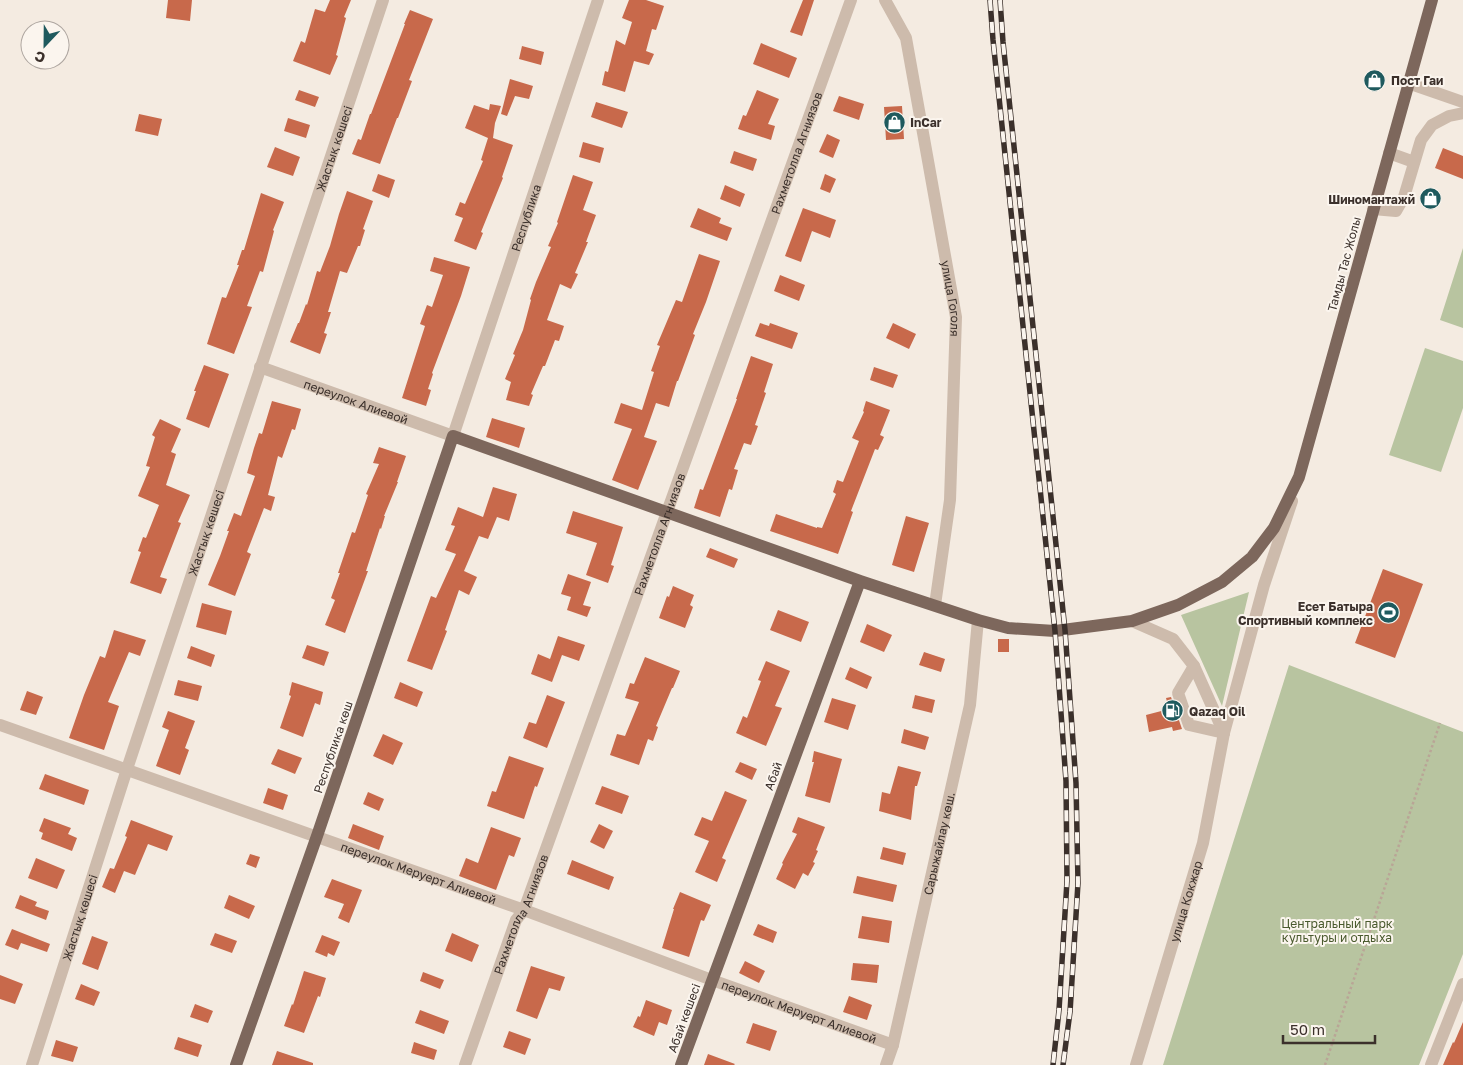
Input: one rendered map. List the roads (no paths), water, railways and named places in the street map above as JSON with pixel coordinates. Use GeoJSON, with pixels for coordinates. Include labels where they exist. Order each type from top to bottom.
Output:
{"type":"FeatureCollection","features":[{"type":"Feature","properties":{"kind":"main road","name":"Тамды Тас Жолы"},"geometry":{"type":"LineString","coordinates":[[453,436],[860,581],[1008,628],[1055,631],[1132,621],[1178,605],[1222,582],[1252,557],[1274,528],[1300,477],[1432,0]]}},
{"type":"Feature","properties":{"kind":"main road","name":"Республика көш"},"geometry":{"type":"LineString","coordinates":[[236,1065],[317,836],[453,436]]}},
{"type":"Feature","properties":{"kind":"main road","name":"Абай"},"geometry":{"type":"LineString","coordinates":[[712,980],[860,581]]}},
{"type":"Feature","properties":{"kind":"main road","name":"Абай көшесі"},"geometry":{"type":"LineString","coordinates":[[681,1065],[712,980]]}},
{"type":"Feature","properties":{"kind":"street","name":"Жастық көшесі"},"geometry":{"type":"LineString","coordinates":[[32,1065],[127,769],[383,0]]}},
{"type":"Feature","properties":{"kind":"street","name":"Республика"},"geometry":{"type":"LineString","coordinates":[[453,436],[598,0]]}},
{"type":"Feature","properties":{"kind":"street","name":"Рахметолла Агниязов"},"geometry":{"type":"LineString","coordinates":[[465,1065],[516,920],[524,910],[851,0]]}},
{"type":"Feature","properties":{"kind":"street","name":"улица Гоголя"},"geometry":{"type":"LineString","coordinates":[[885,0],[906,38],[956,317],[950,500],[935,605]]}},
{"type":"Feature","properties":{"kind":"street"},"geometry":{"type":"LineString","coordinates":[[1408,83],[1463,102]]}},
{"type":"Feature","properties":{"kind":"street"},"geometry":{"type":"LineString","coordinates":[[1373,209],[1396,211],[1404,198],[1421,140],[1432,125],[1449,116],[1463,113]]}},
{"type":"Feature","properties":{"kind":"street"},"geometry":{"type":"LineString","coordinates":[[1389,153],[1414,162]]}},
{"type":"Feature","properties":{"kind":"street","name":"переулок Алиевой"},"geometry":{"type":"LineString","coordinates":[[260,367],[453,436]]}},
{"type":"Feature","properties":{"kind":"street","name":"улица Кокжар"},"geometry":{"type":"LineString","coordinates":[[1136,1065],[1203,843],[1224,733],[1264,586],[1300,477]]}},
{"type":"Feature","properties":{"kind":"street","name":"Сарыжайлау көш."},"geometry":{"type":"LineString","coordinates":[[886,1065],[893,1044],[970,705],[978,620]]}},
{"type":"Feature","properties":{"kind":"street"},"geometry":{"type":"LineString","coordinates":[[1132,621],[1173,639],[1194,666],[1224,733]]}},
{"type":"Feature","properties":{"kind":"street"},"geometry":{"type":"LineString","coordinates":[[1194,666],[1178,693],[1189,725],[1224,733]]}},
{"type":"Feature","properties":{"kind":"street","name":"переулок Меруерт Алиевой"},"geometry":{"type":"LineString","coordinates":[[0,725],[317,836],[893,1044]]}},
{"type":"Feature","properties":{"kind":"street"},"geometry":{"type":"LineString","coordinates":[[1431,1065],[1463,984]]}},
{"type":"Feature","properties":{"kind":"railway"},"geometry":{"type":"LineString","coordinates":[[990,0],[1055,631],[1066,781],[1067,881],[1059,1010],[1053,1065]]}},
{"type":"Feature","properties":{"kind":"railway"},"geometry":{"type":"LineString","coordinates":[[1000,0],[1065,630],[1076,783],[1078,883],[1070,1012],[1063,1065]]}},
{"type":"Feature","properties":{"kind":"place","name":"Пост Гаи"},"geometry":{"type":"Point","coordinates":[1375,80]}},
{"type":"Feature","properties":{"kind":"place","name":"InCar"},"geometry":{"type":"Point","coordinates":[894,122]}},
{"type":"Feature","properties":{"kind":"place","name":"Шиномантажй"},"geometry":{"type":"Point","coordinates":[1431,199]}},
{"type":"Feature","properties":{"kind":"place","name":"Есет Батыра Спортивный комплекс"},"geometry":{"type":"Point","coordinates":[1389,613]}},
{"type":"Feature","properties":{"kind":"place","name":"Qazaq Oil"},"geometry":{"type":"Point","coordinates":[1173,711]}},
{"type":"Feature","properties":{"kind":"park label","name":"Центральный парк культуры и отдыха"},"geometry":{"type":"Point","coordinates":[1337,930]}}]}
